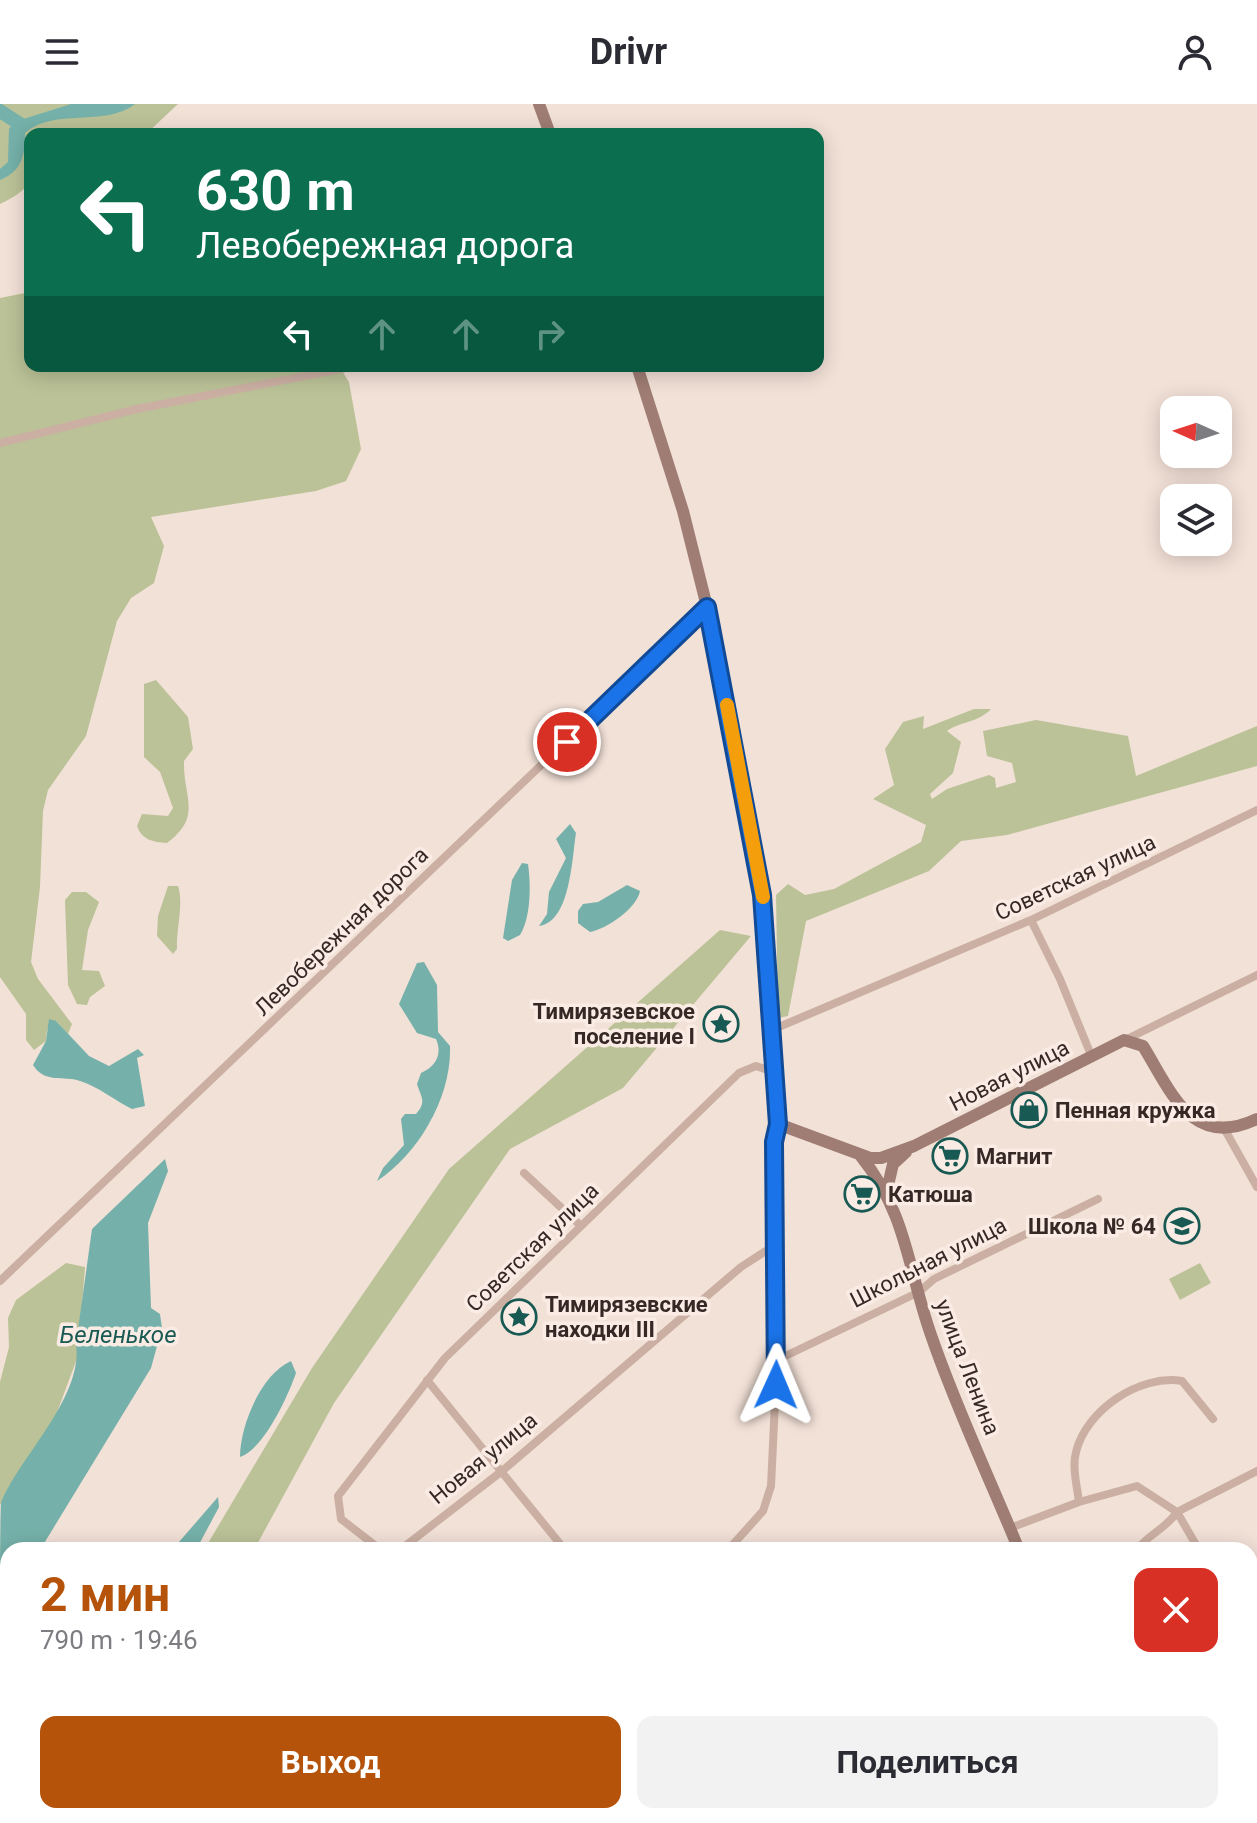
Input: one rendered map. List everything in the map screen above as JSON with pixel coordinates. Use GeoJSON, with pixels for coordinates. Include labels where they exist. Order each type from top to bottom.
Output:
{"type":"FeatureCollection","features":[{"type":"Feature","properties":{"kind":"street"},"geometry":{"type":"LineString","coordinates":[[539,104],[548,128]]}},
{"type":"Feature","properties":{"kind":"street"},"geometry":{"type":"LineString","coordinates":[[0,443],[137,409],[325,372]]}},
{"type":"Feature","properties":{"kind":"street"},"geometry":{"type":"LineString","coordinates":[[639,372],[683,511],[707,607],[762,895],[774,1029],[778,1124],[774,1142],[777,1360],[769,1499],[754,1523],[736,1542]]}},
{"type":"Feature","properties":{"kind":"street","name":"Левобережная дорога"},"geometry":{"type":"LineString","coordinates":[[0,1281],[707,607]]}},
{"type":"Feature","properties":{"kind":"street","name":"Советская улица"},"geometry":{"type":"LineString","coordinates":[[774,1029],[1031,920],[1257,810]]}},
{"type":"Feature","properties":{"kind":"street"},"geometry":{"type":"LineString","coordinates":[[1031,920],[1060,979],[1091,1055]]}},
{"type":"Feature","properties":{"kind":"street"},"geometry":{"type":"LineString","coordinates":[[1124,1040],[1257,975]]}},
{"type":"Feature","properties":{"kind":"street"},"geometry":{"type":"LineString","coordinates":[[1124,1040],[1143,1046],[1184,1111],[1213,1129],[1225,1130],[1257,1119]]}},
{"type":"Feature","properties":{"kind":"street","name":"Новая улица"},"geometry":{"type":"LineString","coordinates":[[778,1124],[860,1155],[881,1158],[914,1146],[1124,1040]]}},
{"type":"Feature","properties":{"kind":"street","name":"Советская улица"},"geometry":{"type":"LineString","coordinates":[[371,1542],[341,1519],[336,1505],[342,1489],[427,1380],[490,1311],[739,1073],[756,1066],[774,1072]]}},
{"type":"Feature","properties":{"kind":"street"},"geometry":{"type":"LineString","coordinates":[[1225,1130],[1257,1187]]}},
{"type":"Feature","properties":{"kind":"street"},"geometry":{"type":"LineString","coordinates":[[886,1194],[893,1164],[914,1146]]}},
{"type":"Feature","properties":{"kind":"street","name":"улица Ленина"},"geometry":{"type":"LineString","coordinates":[[860,1155],[886,1194],[914,1266],[931,1337],[1016,1542]]}},
{"type":"Feature","properties":{"kind":"street"},"geometry":{"type":"LineString","coordinates":[[524,1173],[581,1226]]}},
{"type":"Feature","properties":{"kind":"street","name":"Школьная улица"},"geometry":{"type":"LineString","coordinates":[[777,1360],[919,1292],[934,1279],[1098,1199]]}},
{"type":"Feature","properties":{"kind":"street","name":"Новая улица"},"geometry":{"type":"LineString","coordinates":[[410,1542],[502,1471],[741,1267],[775,1245]]}},
{"type":"Feature","properties":{"kind":"street"},"geometry":{"type":"LineString","coordinates":[[427,1380],[559,1542]]}},
{"type":"Feature","properties":{"kind":"street"},"geometry":{"type":"LineString","coordinates":[[1079,1502],[1075,1455],[1079,1441],[1109,1404],[1131,1389],[1160,1380],[1182,1381],[1213,1419]]}},
{"type":"Feature","properties":{"kind":"street"},"geometry":{"type":"LineString","coordinates":[[1143,1542],[1169,1525],[1177,1512],[1257,1471]]}},
{"type":"Feature","properties":{"kind":"street"},"geometry":{"type":"LineString","coordinates":[[1010,1528],[1079,1502],[1137,1486],[1177,1512],[1194,1542]]}},
{"type":"Feature","properties":{"kind":"green space"},"geometry":{"type":"Polygon","coordinates":[[[0,104],[178,104],[152,128],[24,128],[24,189],[0,204],[0,104]]]}},
{"type":"Feature","properties":{"kind":"green space"},"geometry":{"type":"Polygon","coordinates":[[[24,293],[24,372],[343,372],[349,382],[361,449],[346,481],[316,491],[151,517],[164,546],[154,583],[131,598],[117,621],[86,736],[48,790],[43,811],[40,887],[31,962],[38,979],[72,1024],[68,1034],[56,1021],[47,1030],[46,1041],[34,1050],[26,1040],[26,1014],[0,977],[0,298],[24,293]]]}},
{"type":"Feature","properties":{"kind":"green space"},"geometry":{"type":"Polygon","coordinates":[[[156,680],[188,717],[193,749],[184,761],[188,815],[185,824],[167,843],[149,839],[137,826],[142,814],[168,816],[173,808],[160,772],[144,757],[144,684],[156,680]]]}},
{"type":"Feature","properties":{"kind":"green space"},"geometry":{"type":"Polygon","coordinates":[[[974,709],[991,709],[981,717],[947,731],[961,742],[953,773],[930,794],[932,799],[947,789],[989,775],[995,778],[996,788],[1016,782],[1012,763],[987,756],[983,731],[1036,720],[1128,736],[1136,776],[1257,726],[1257,766],[1007,835],[961,841],[929,871],[806,921],[788,1016],[778,1018],[776,895],[788,884],[805,895],[834,889],[921,842],[926,825],[873,799],[894,785],[885,749],[903,722],[924,716],[923,729],[974,709]]]}},
{"type":"Feature","properties":{"kind":"green space"},"geometry":{"type":"Polygon","coordinates":[[[168,886],[178,886],[180,900],[177,949],[173,954],[157,936],[158,916],[168,886]]]}},
{"type":"Feature","properties":{"kind":"green space"},"geometry":{"type":"Polygon","coordinates":[[[72,892],[86,892],[99,902],[88,930],[82,970],[99,971],[105,986],[90,997],[87,1005],[77,1004],[68,985],[65,900],[72,892]]]}},
{"type":"Feature","properties":{"kind":"green space"},"geometry":{"type":"Polygon","coordinates":[[[720,930],[751,936],[623,1088],[510,1149],[334,1403],[258,1542],[209,1542],[312,1368],[449,1169],[720,930]]]}},
{"type":"Feature","properties":{"kind":"green space"},"geometry":{"type":"Polygon","coordinates":[[[66,1263],[85,1267],[78,1356],[56,1415],[0,1505],[0,1382],[9,1347],[8,1318],[16,1300],[66,1263]]]}},
{"type":"Feature","properties":{"kind":"green space"},"geometry":{"type":"Polygon","coordinates":[[[1200,1263],[1211,1283],[1180,1300],[1169,1279],[1200,1263]]]}},
{"type":"Feature","properties":{"kind":"water"},"geometry":{"type":"Polygon","coordinates":[[[71,104],[135,104],[109,115],[50,121],[24,128],[21,162],[0,180],[0,169],[8,162],[9,129],[14,122],[71,104]]]}},
{"type":"Feature","properties":{"kind":"water"},"geometry":{"type":"Polygon","coordinates":[[[570,824],[576,833],[564,901],[550,922],[539,926],[547,914],[549,892],[566,858],[556,839],[570,824]]]}},
{"type":"Feature","properties":{"kind":"water"},"geometry":{"type":"Polygon","coordinates":[[[522,863],[528,864],[528,910],[520,935],[508,941],[503,938],[512,880],[522,863]]]}},
{"type":"Feature","properties":{"kind":"water"},"geometry":{"type":"Polygon","coordinates":[[[627,885],[640,891],[638,898],[620,917],[590,932],[578,923],[578,911],[583,904],[598,902],[627,885]]]}},
{"type":"Feature","properties":{"kind":"water"},"geometry":{"type":"Polygon","coordinates":[[[424,962],[437,985],[438,1032],[450,1046],[445,1084],[439,1104],[419,1140],[377,1181],[383,1168],[404,1145],[401,1119],[405,1114],[416,1114],[419,1110],[422,1099],[417,1084],[421,1073],[434,1064],[438,1055],[436,1039],[417,1033],[399,1004],[417,963],[424,962]]]}},
{"type":"Feature","properties":{"kind":"water"},"geometry":{"type":"Polygon","coordinates":[[[49,1019],[56,1021],[89,1056],[109,1066],[138,1049],[144,1055],[137,1058],[145,1106],[132,1109],[87,1084],[74,1079],[49,1077],[38,1071],[33,1065],[46,1041],[49,1019]]]}},
{"type":"Feature","properties":{"kind":"water","name":"Беленькое"},"geometry":{"type":"Polygon","coordinates":[[[165,1159],[168,1171],[148,1223],[151,1308],[160,1314],[162,1328],[151,1368],[45,1542],[1,1542],[1,1503],[70,1385],[76,1364],[92,1229],[165,1159]]]}},
{"type":"Feature","properties":{"kind":"water"},"geometry":{"type":"Polygon","coordinates":[[[291,1361],[296,1373],[281,1408],[258,1444],[240,1457],[244,1431],[254,1402],[270,1377],[291,1361]]]}},
{"type":"Feature","properties":{"kind":"water"},"geometry":{"type":"Polygon","coordinates":[[[218,1497],[219,1507],[200,1542],[179,1542],[218,1497]]]}},
{"type":"Feature","properties":{"kind":"waterway"},"geometry":{"type":"LineString","coordinates":[[0,111],[20,124]]}},
{"type":"Feature","properties":{"kind":"slow traffic"},"geometry":{"type":"LineString","coordinates":[[727,705],[763,897]]}},
{"type":"Feature","properties":{"kind":"place","name":"Тимирязевское поселение I"},"geometry":{"type":"Point","coordinates":[721,1024]}},
{"type":"Feature","properties":{"kind":"place","name":"Пенная кружка"},"geometry":{"type":"Point","coordinates":[1029,1110]}},
{"type":"Feature","properties":{"kind":"place","name":"Магнит"},"geometry":{"type":"Point","coordinates":[950,1156]}},
{"type":"Feature","properties":{"kind":"place","name":"Катюша"},"geometry":{"type":"Point","coordinates":[862,1194]}},
{"type":"Feature","properties":{"kind":"place","name":"Школа № 64"},"geometry":{"type":"Point","coordinates":[1182,1226]}},
{"type":"Feature","properties":{"kind":"place","name":"Тимирязевские находки III"},"geometry":{"type":"Point","coordinates":[519,1317]}},
{"type":"Feature","properties":{"kind":"route"},"geometry":{"type":"LineString","coordinates":[[567,742],[707,607],[747,808],[766,925],[778,1124],[774,1142],[776,1385]]}}]}
